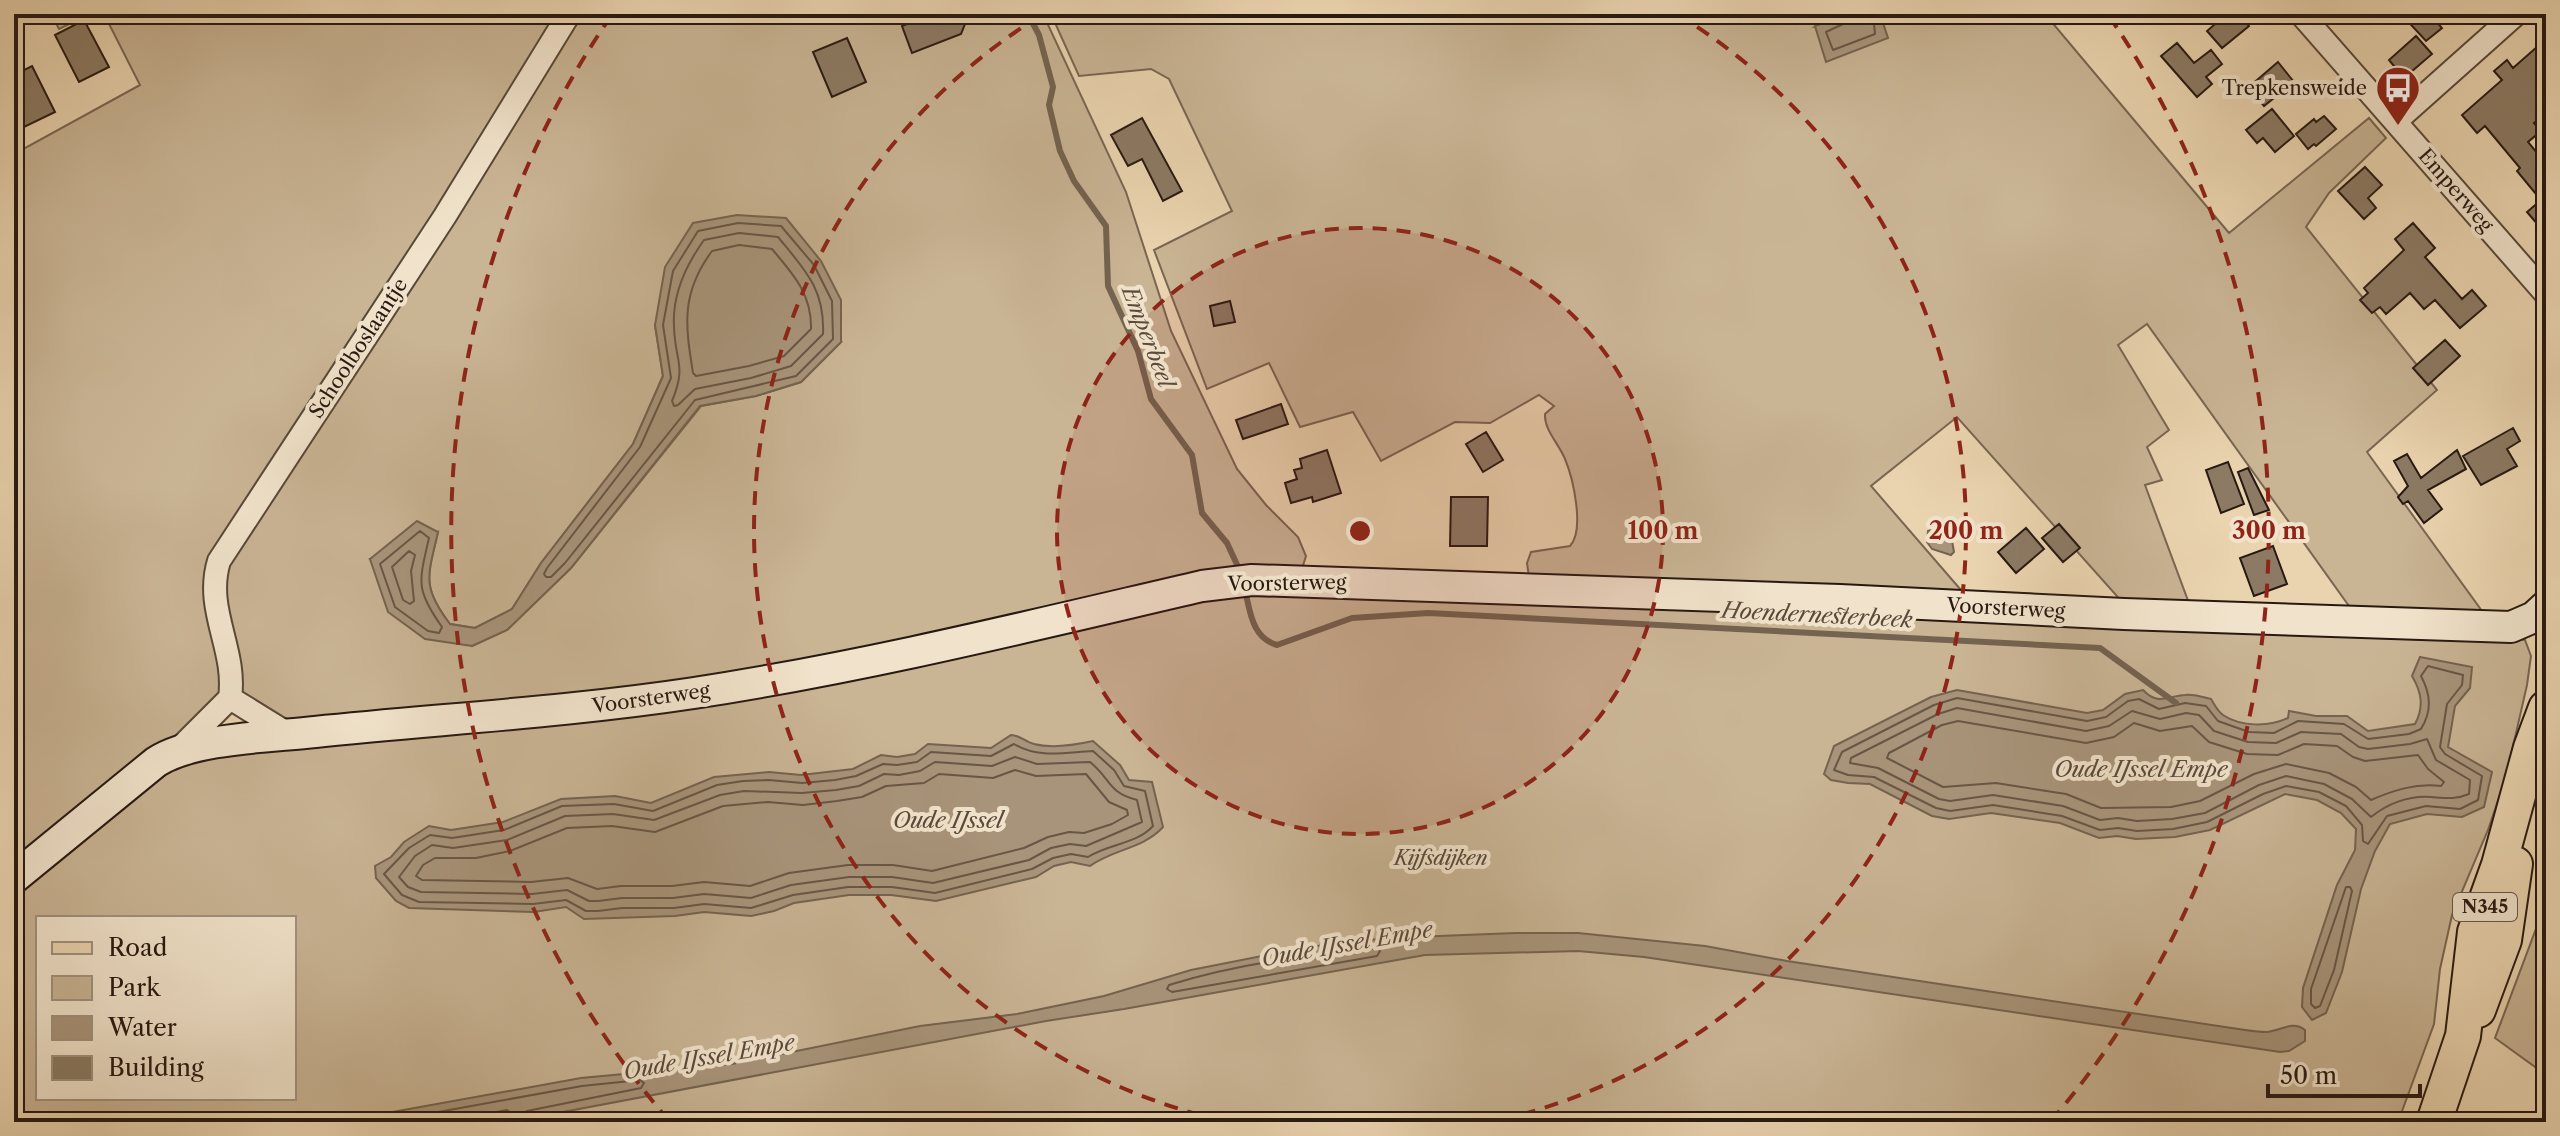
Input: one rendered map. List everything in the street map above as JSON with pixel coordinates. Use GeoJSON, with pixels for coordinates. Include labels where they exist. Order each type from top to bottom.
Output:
{"type":"FeatureCollection","features":[{"type":"Feature","properties":{"kind":"main road","name":"N345"},"geometry":{"type":"LineString","coordinates":[[2434,1122],[2463,1036],[2477,1011],[2504,940],[2528,781],[2546,708]]}},
{"type":"Feature","properties":{"kind":"main road","name":"N345"},"geometry":{"type":"LineString","coordinates":[[2528,781],[2546,740]]}},
{"type":"Feature","properties":{"kind":"street","name":"Schoolboslaantje"},"geometry":{"type":"LineString","coordinates":[[230,698],[231,666],[215,608],[213,588],[219,561],[445,216],[569,14]]}},
{"type":"Feature","properties":{"kind":"street","name":"Emperweg"},"geometry":{"type":"LineString","coordinates":[[2301,14],[2546,294]]}},
{"type":"Feature","properties":{"kind":"street"},"geometry":{"type":"LineString","coordinates":[[2396,121],[2516,14]]}},
{"type":"Feature","properties":{"kind":"street","name":"Voorsterweg"},"geometry":{"type":"LineString","coordinates":[[14,878],[156,762],[178,750],[290,735],[693,693],[813,673],[1202,586],[1252,580],[2511,627],[2534,615]]}},
{"type":"Feature","properties":{"kind":"street"},"geometry":{"type":"LineString","coordinates":[[178,750],[230,698],[290,735]]}},
{"type":"Feature","properties":{"kind":"green space"},"geometry":{"type":"Polygon","coordinates":[[[51,14],[90,14],[59,29],[51,14]]]}},
{"type":"Feature","properties":{"kind":"green space"},"geometry":{"type":"Polygon","coordinates":[[[104,14],[563,14],[225,540],[226,674],[216,704],[14,869],[14,154],[140,85],[104,14]]]}},
{"type":"Feature","properties":{"kind":"green space"},"geometry":{"type":"Polygon","coordinates":[[[580,14],[1043,14],[1126,192],[1171,331],[1237,469],[1266,505],[1298,537],[1306,556],[1301,572],[813,664],[302,728],[243,697],[220,593],[231,553],[580,14]],[[655,325],[663,376],[633,444],[541,563],[512,609],[475,628],[450,624],[434,600],[429,580],[438,532],[370,559],[472,646],[507,630],[571,568],[701,406],[756,396],[801,382],[841,342],[655,325]]]}},
{"type":"Feature","properties":{"kind":"green space"},"geometry":{"type":"Polygon","coordinates":[[[1051,14],[1847,14],[1815,27],[1887,38],[1880,14],[2045,14],[2229,233],[2369,118],[2386,138],[2329,193],[2306,227],[2437,390],[2367,452],[2487,618],[2354,613],[2147,324],[2118,345],[2169,430],[2147,447],[2162,480],[2145,485],[2190,606],[2124,604],[1957,417],[1871,486],[1967,597],[1529,577],[1527,563],[1531,552],[1570,546],[1577,528],[1571,478],[1545,420],[1545,414],[1554,406],[1539,395],[1490,423],[1455,422],[1381,461],[1353,412],[1300,427],[1269,363],[1207,389],[1154,250],[1232,211],[1169,79],[1151,69],[1079,76],[1051,14]]]}},
{"type":"Feature","properties":{"kind":"green space","name":"Kijfsdijken"},"geometry":{"type":"Polygon","coordinates":[[[1252,588],[2473,633],[2525,640],[2531,656],[2506,777],[2488,830],[2452,915],[2440,969],[2434,1024],[2398,1122],[14,1122],[14,889],[171,762],[459,726],[1252,588]]]}},
{"type":"Feature","properties":{"kind":"green space"},"geometry":{"type":"Polygon","coordinates":[[[2546,849],[2546,1075],[2495,1038],[2540,918],[2540,875],[2546,849]]]}},
{"type":"Feature","properties":{"kind":"water"},"geometry":{"type":"Polygon","coordinates":[[[1847,14],[1880,14],[1888,38],[1826,62],[1815,26],[1847,14]]]}},
{"type":"Feature","properties":{"kind":"water"},"geometry":{"type":"Polygon","coordinates":[[[737,215],[786,218],[821,261],[841,300],[841,342],[801,382],[756,396],[700,406],[571,568],[507,630],[472,646],[425,639],[388,612],[370,559],[417,521],[438,532],[429,580],[434,600],[450,624],[475,628],[512,609],[541,563],[633,444],[663,376],[655,325],[665,267],[693,223],[737,215]]]}},
{"type":"Feature","properties":{"kind":"water"},"geometry":{"type":"Polygon","coordinates":[[[1939,527],[1951,535],[1954,552],[1951,555],[1932,549],[1927,542],[1928,531],[1939,527]]]}},
{"type":"Feature","properties":{"kind":"water","name":"Oude IJssel Empe"},"geometry":{"type":"Polygon","coordinates":[[[2420,657],[2472,667],[2470,688],[2455,706],[2448,747],[2492,772],[2484,807],[2462,817],[2427,814],[2390,824],[2375,851],[2361,889],[2342,972],[2326,1013],[2312,1020],[2302,1007],[2303,988],[2337,885],[2355,850],[2356,829],[2341,813],[2317,800],[2285,794],[2210,830],[2175,837],[2099,838],[2060,823],[1991,813],[1949,819],[1932,816],[1870,784],[1831,780],[1824,774],[1834,746],[1931,697],[1957,690],[2087,713],[2103,710],[2125,694],[2143,690],[2158,699],[2188,695],[2211,699],[2223,715],[2246,724],[2280,721],[2288,718],[2289,711],[2316,716],[2347,716],[2368,731],[2415,724],[2421,700],[2412,676],[2420,657]]]}},
{"type":"Feature","properties":{"kind":"water","name":"Oude IJssel"},"geometry":{"type":"Polygon","coordinates":[[[1011,735],[1049,746],[1093,741],[1120,765],[1129,780],[1152,782],[1163,827],[1137,845],[1090,866],[1071,862],[1054,866],[1036,877],[936,901],[891,895],[849,895],[794,903],[751,916],[704,912],[584,919],[566,907],[534,912],[409,908],[396,901],[376,878],[375,866],[429,826],[451,830],[503,822],[561,799],[615,796],[651,803],[714,777],[769,772],[801,775],[853,769],[881,755],[897,757],[915,754],[928,744],[991,748],[1011,735]]]}},
{"type":"Feature","properties":{"kind":"water"},"geometry":{"type":"Polygon","coordinates":[[[1578,933],[1705,946],[2253,1031],[2266,1032],[2296,1026],[2305,1030],[2305,1041],[2289,1051],[2280,1052],[1644,957],[1578,951],[1425,955],[1046,1021],[510,1122],[337,1122],[581,1078],[732,1064],[920,1026],[1017,1014],[1104,996],[1191,970],[1308,947],[1387,938],[1578,933]]]}},
{"type":"Feature","properties":{"kind":"building"},"geometry":{"type":"Polygon","coordinates":[[[933,14],[969,14],[961,34],[912,53],[902,26],[933,14]]]}},
{"type":"Feature","properties":{"kind":"building"},"geometry":{"type":"Polygon","coordinates":[[[2205,14],[2239,14],[2249,26],[2222,48],[2207,31],[2214,25],[2205,14]]]}},
{"type":"Feature","properties":{"kind":"building"},"geometry":{"type":"Polygon","coordinates":[[[2401,14],[2430,14],[2442,28],[2426,41],[2401,14]]]}},
{"type":"Feature","properties":{"kind":"building"},"geometry":{"type":"Polygon","coordinates":[[[84,20],[109,67],[79,82],[55,35],[84,20]]]}},
{"type":"Feature","properties":{"kind":"building"},"geometry":{"type":"Polygon","coordinates":[[[2416,36],[2432,54],[2404,78],[2389,60],[2416,36]]]}},
{"type":"Feature","properties":{"kind":"building"},"geometry":{"type":"Polygon","coordinates":[[[847,38],[866,82],[832,97],[813,52],[847,38]]]}},
{"type":"Feature","properties":{"kind":"building"},"geometry":{"type":"Polygon","coordinates":[[[2546,39],[2546,112],[2534,123],[2541,131],[2528,142],[2546,164],[2546,234],[2527,212],[2541,200],[2517,171],[2520,168],[2485,126],[2477,133],[2462,115],[2502,80],[2494,71],[2507,60],[2513,68],[2546,39]]]}},
{"type":"Feature","properties":{"kind":"building"},"geometry":{"type":"Polygon","coordinates":[[[2177,43],[2194,63],[2211,50],[2222,64],[2206,77],[2212,84],[2197,97],[2161,56],[2177,43]]]}},
{"type":"Feature","properties":{"kind":"building"},"geometry":{"type":"Polygon","coordinates":[[[2278,62],[2294,82],[2264,106],[2249,87],[2278,62]]]}},
{"type":"Feature","properties":{"kind":"building"},"geometry":{"type":"Polygon","coordinates":[[[32,66],[55,112],[22,128],[14,111],[14,75],[32,66]]]}},
{"type":"Feature","properties":{"kind":"building"},"geometry":{"type":"Polygon","coordinates":[[[2272,109],[2294,136],[2275,152],[2263,138],[2257,143],[2246,130],[2272,109]]]}},
{"type":"Feature","properties":{"kind":"building"},"geometry":{"type":"Polygon","coordinates":[[[2324,116],[2336,129],[2308,149],[2296,134],[2314,119],[2316,122],[2324,116]]]}},
{"type":"Feature","properties":{"kind":"building"},"geometry":{"type":"Polygon","coordinates":[[[1142,118],[1182,191],[1163,201],[1142,159],[1128,166],[1111,135],[1142,118]]]}},
{"type":"Feature","properties":{"kind":"building"},"geometry":{"type":"Polygon","coordinates":[[[2365,167],[2382,185],[2368,198],[2376,208],[2364,219],[2338,191],[2365,167]]]}},
{"type":"Feature","properties":{"kind":"building"},"geometry":{"type":"Polygon","coordinates":[[[2413,223],[2435,248],[2425,257],[2462,299],[2472,290],[2486,306],[2460,328],[2435,300],[2424,309],[2410,293],[2386,314],[2380,307],[2372,313],[2360,300],[2368,293],[2364,288],[2404,250],[2395,239],[2413,223]]]}},
{"type":"Feature","properties":{"kind":"building"},"geometry":{"type":"Polygon","coordinates":[[[1230,301],[1235,322],[1214,326],[1210,306],[1230,301]]]}},
{"type":"Feature","properties":{"kind":"building"},"geometry":{"type":"Polygon","coordinates":[[[2445,340],[2460,356],[2428,385],[2413,368],[2445,340]]]}},
{"type":"Feature","properties":{"kind":"building"},"geometry":{"type":"Polygon","coordinates":[[[1281,404],[1288,424],[1243,439],[1236,420],[1281,404]]]}},
{"type":"Feature","properties":{"kind":"building"},"geometry":{"type":"Polygon","coordinates":[[[2513,428],[2520,441],[2507,449],[2517,466],[2481,485],[2463,456],[2513,428]]]}},
{"type":"Feature","properties":{"kind":"building"},"geometry":{"type":"Polygon","coordinates":[[[1486,432],[1503,460],[1483,472],[1466,444],[1486,432]]]}},
{"type":"Feature","properties":{"kind":"building"},"geometry":{"type":"Polygon","coordinates":[[[1327,450],[1341,493],[1313,502],[1312,497],[1291,503],[1285,483],[1297,479],[1294,470],[1302,468],[1300,459],[1327,450]]]}},
{"type":"Feature","properties":{"kind":"building"},"geometry":{"type":"Polygon","coordinates":[[[2457,450],[2466,469],[2428,490],[2442,509],[2424,523],[2408,501],[2403,504],[2398,497],[2408,486],[2394,461],[2407,454],[2421,478],[2457,450]]]}},
{"type":"Feature","properties":{"kind":"building"},"geometry":{"type":"Polygon","coordinates":[[[2228,462],[2244,504],[2221,513],[2206,470],[2228,462]]]}},
{"type":"Feature","properties":{"kind":"building"},"geometry":{"type":"Polygon","coordinates":[[[2248,468],[2269,510],[2254,515],[2238,472],[2248,468]]]}},
{"type":"Feature","properties":{"kind":"building"},"geometry":{"type":"Polygon","coordinates":[[[1451,497],[1488,497],[1487,546],[1450,546],[1451,497]]]}},
{"type":"Feature","properties":{"kind":"building"},"geometry":{"type":"Polygon","coordinates":[[[2059,524],[2080,548],[2063,562],[2042,538],[2059,524]]]}},
{"type":"Feature","properties":{"kind":"building"},"geometry":{"type":"Polygon","coordinates":[[[2026,528],[2044,549],[2016,573],[1998,552],[2026,528]]]}},
{"type":"Feature","properties":{"kind":"building"},"geometry":{"type":"Polygon","coordinates":[[[2273,546],[2287,584],[2254,596],[2240,558],[2273,546]]]}},
{"type":"Feature","properties":{"kind":"waterway","name":"Emperbeel"},"geometry":{"type":"LineString","coordinates":[[1028,14],[1039,35],[1053,87],[1049,105],[1060,151],[1074,181],[1106,226],[1108,286],[1138,351],[1151,399],[1192,455],[1202,513],[1227,543],[1240,571]]}},
{"type":"Feature","properties":{"kind":"waterway","name":"Hoendernesterbeek"},"geometry":{"type":"LineString","coordinates":[[1245,590],[1257,630],[1277,645],[1352,618],[1428,613],[2100,648],[2176,703]]}},
{"type":"Feature","properties":{"kind":"place","name":"Trepkensweide"},"geometry":{"type":"Point","coordinates":[2398,127]}}]}
